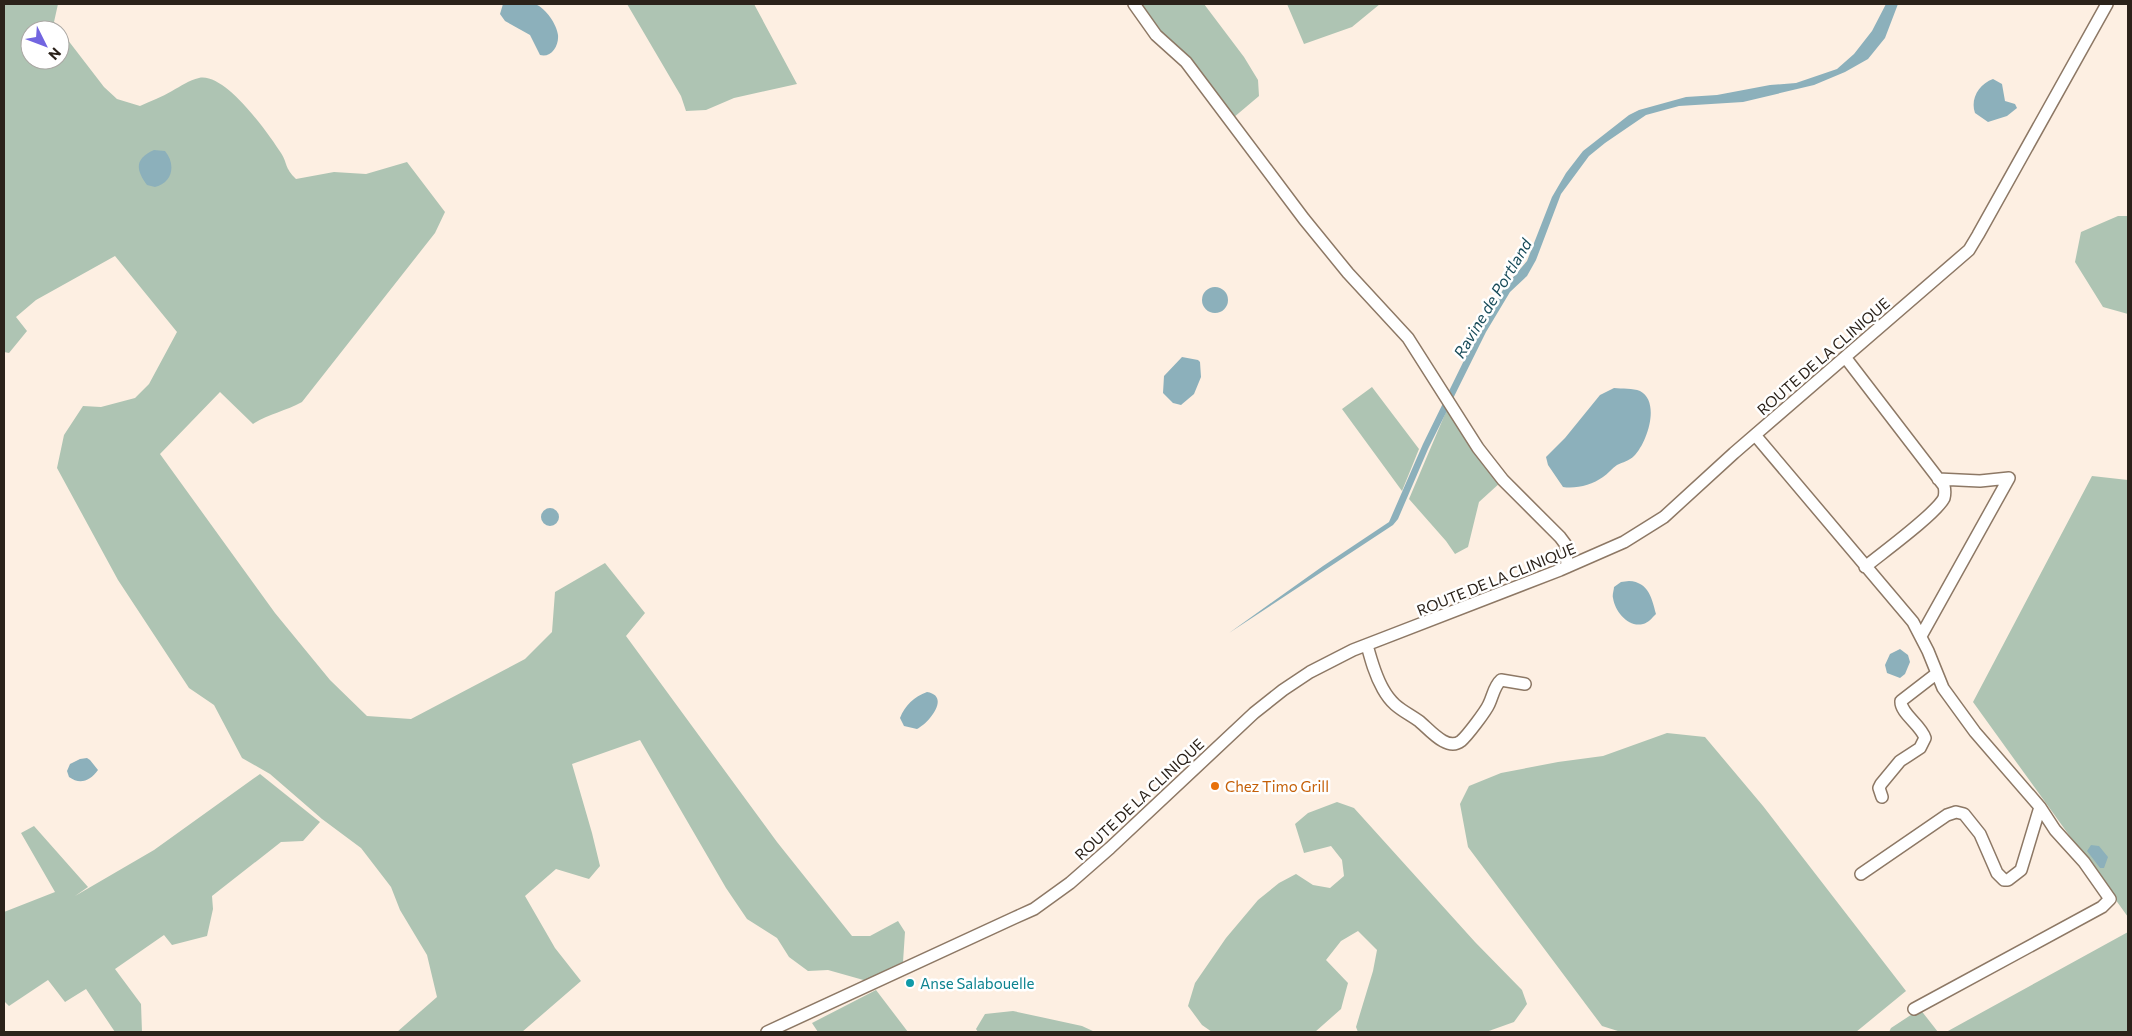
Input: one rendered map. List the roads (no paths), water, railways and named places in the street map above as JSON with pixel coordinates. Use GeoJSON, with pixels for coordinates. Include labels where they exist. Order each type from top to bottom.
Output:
{"type":"FeatureCollection","features":[{"type":"Feature","properties":{"kind":"street"},"geometry":{"type":"LineString","coordinates":[[1134,4],[1156,35],[1186,62],[1304,219],[1348,273],[1408,338],[1478,448],[1503,480],[1566,545],[1567,567]]}},
{"type":"Feature","properties":{"kind":"street","name":"ROUTE DE LA CLINIQUE"},"geometry":{"type":"LineString","coordinates":[[767,1032],[1045,902],[1110,848],[1273,697],[1322,665],[1367,645],[1567,567],[1624,542],[1664,517],[1888,318],[1960,258],[1974,243],[2107,4]]}},
{"type":"Feature","properties":{"kind":"street"},"geometry":{"type":"LineString","coordinates":[[1845,357],[1938,479],[1945,492],[1939,504],[1865,567]]}},
{"type":"Feature","properties":{"kind":"street"},"geometry":{"type":"LineString","coordinates":[[1755,435],[1913,622],[1943,688],[1975,732],[2040,807],[2055,830],[2084,862],[2110,899],[2102,907],[1914,1009]]}},
{"type":"Feature","properties":{"kind":"street"},"geometry":{"type":"LineString","coordinates":[[1921,636],[2009,478],[1980,481],[1938,479]]}},
{"type":"Feature","properties":{"kind":"street"},"geometry":{"type":"LineString","coordinates":[[1367,645],[1378,680],[1391,701],[1401,711],[1419,721],[1437,736],[1451,743],[1458,743],[1463,740],[1485,712],[1501,680],[1525,684]]}},
{"type":"Feature","properties":{"kind":"street"},"geometry":{"type":"LineString","coordinates":[[1882,797],[1879,788],[1881,784],[1900,761],[1920,748],[1925,738],[1915,722],[1902,707],[1901,701],[1936,674]]}},
{"type":"Feature","properties":{"kind":"street"},"geometry":{"type":"LineString","coordinates":[[1861,874],[1947,815],[1956,812],[1964,814],[1980,834],[1997,873],[2004,880],[2008,880],[2021,870],[2040,807]]}},
{"type":"Feature","properties":{"kind":"water"},"geometry":{"type":"Polygon","coordinates":[[[532,3],[543,9],[550,17],[557,31],[558,39],[554,50],[548,55],[540,55],[530,35],[505,21],[500,14],[503,4],[532,3]]]}},
{"type":"Feature","properties":{"kind":"water"},"geometry":{"type":"Polygon","coordinates":[[[1886,4],[1898,4],[1885,38],[1868,59],[1845,72],[1814,85],[1743,102],[1679,106],[1646,115],[1589,156],[1561,194],[1536,260],[1527,276],[1510,292],[1486,332],[1428,449],[1398,519],[1393,525],[1229,633],[1389,522],[1423,444],[1475,338],[1504,288],[1527,261],[1552,197],[1566,173],[1583,151],[1629,115],[1639,110],[1686,97],[1717,95],[1770,85],[1796,83],[1837,69],[1854,54],[1872,31],[1886,4]]]}},
{"type":"Feature","properties":{"kind":"water"},"geometry":{"type":"Polygon","coordinates":[[[1993,79],[2002,84],[2005,101],[2015,104],[2017,108],[2007,116],[1988,122],[1975,113],[1974,102],[1980,88],[1993,79]]]}},
{"type":"Feature","properties":{"kind":"water"},"geometry":{"type":"Polygon","coordinates":[[[154,150],[165,151],[171,162],[171,172],[166,182],[155,187],[147,185],[139,170],[140,161],[143,157],[154,150]]]}},
{"type":"Feature","properties":{"kind":"water"},"geometry":{"type":"Polygon","coordinates":[[[1215,287],[1224,291],[1228,300],[1224,309],[1215,313],[1206,309],[1202,300],[1206,291],[1215,287]]]}},
{"type":"Feature","properties":{"kind":"water"},"geometry":{"type":"Polygon","coordinates":[[[1182,357],[1200,362],[1201,377],[1194,394],[1181,405],[1173,403],[1163,393],[1164,376],[1182,357]]]}},
{"type":"Feature","properties":{"kind":"water"},"geometry":{"type":"Polygon","coordinates":[[[1614,388],[1640,391],[1646,396],[1650,404],[1650,423],[1639,450],[1632,458],[1617,465],[1599,480],[1578,487],[1563,487],[1548,465],[1546,457],[1565,438],[1600,395],[1614,388]]]}},
{"type":"Feature","properties":{"kind":"water"},"geometry":{"type":"Polygon","coordinates":[[[546,508],[554,508],[559,513],[557,524],[546,526],[541,521],[541,513],[546,508]]]}},
{"type":"Feature","properties":{"kind":"water"},"geometry":{"type":"Polygon","coordinates":[[[1629,581],[1641,584],[1651,597],[1656,614],[1645,623],[1638,625],[1628,621],[1614,603],[1614,587],[1621,582],[1629,581]]]}},
{"type":"Feature","properties":{"kind":"water"},"geometry":{"type":"Polygon","coordinates":[[[1900,649],[1908,655],[1910,662],[1905,674],[1900,678],[1887,673],[1885,665],[1890,654],[1900,649]]]}},
{"type":"Feature","properties":{"kind":"water"},"geometry":{"type":"Polygon","coordinates":[[[927,692],[934,694],[937,699],[938,704],[932,716],[917,729],[904,726],[900,718],[904,709],[918,696],[927,692]]]}},
{"type":"Feature","properties":{"kind":"water"},"geometry":{"type":"Polygon","coordinates":[[[87,758],[98,770],[95,774],[85,781],[77,781],[69,777],[67,771],[70,764],[87,758]]]}},
{"type":"Feature","properties":{"kind":"water"},"geometry":{"type":"Polygon","coordinates":[[[2091,845],[2099,846],[2108,857],[2104,868],[2100,868],[2087,851],[2091,845]]]}},
{"type":"Feature","properties":{"kind":"place","name":"Chez Timo Grill"},"geometry":{"type":"Point","coordinates":[1215,786]}},
{"type":"Feature","properties":{"kind":"place","name":"Anse Salabouelle"},"geometry":{"type":"Point","coordinates":[910,983]}},
{"type":"Feature","properties":{"kind":"water label","name":"Ravine de Portland"},"geometry":{"type":"Point","coordinates":[1492,298]}}]}
